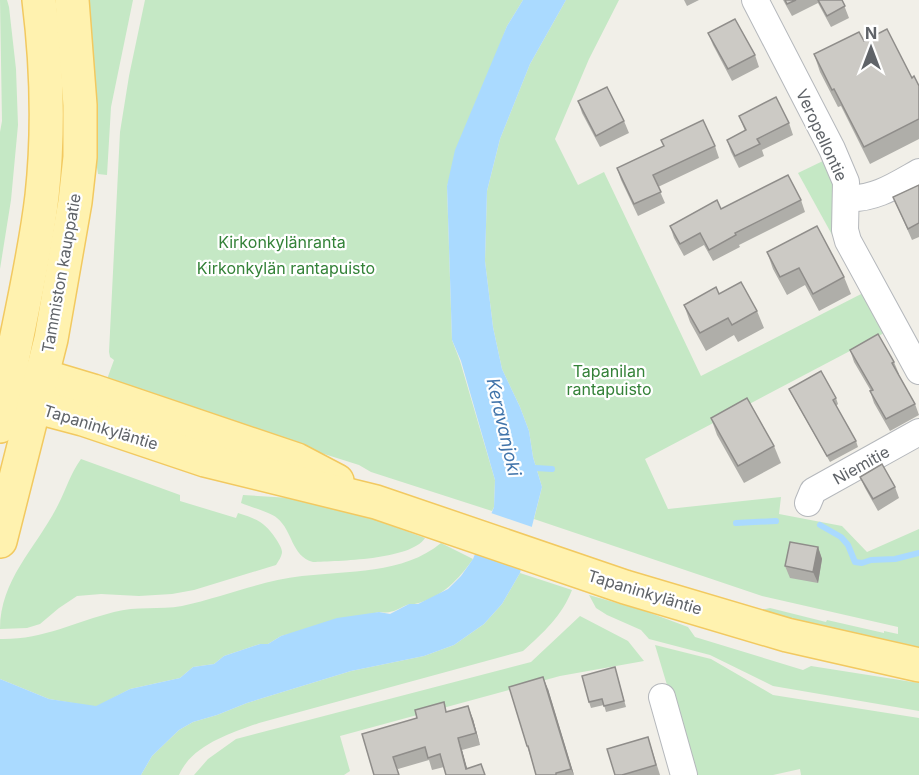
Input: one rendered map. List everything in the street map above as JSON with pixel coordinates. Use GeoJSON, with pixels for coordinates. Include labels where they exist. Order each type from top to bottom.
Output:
{"type":"FeatureCollection","features":[{"type":"Feature","properties":{"kind":"main road","name":"Tammiston kauppatie"},"geometry":{"type":"LineString","coordinates":[[0,426],[42,197],[47,127],[45,46],[39,0]]}},
{"type":"Feature","properties":{"kind":"main road","name":"Tammiston kauppatie"},"geometry":{"type":"LineString","coordinates":[[0,541],[39,391],[66,260],[80,157],[80,105],[72,0]]}},
{"type":"Feature","properties":{"kind":"main road","name":"Tapaninkyläntie"},"geometry":{"type":"LineString","coordinates":[[7,381],[39,391],[83,419],[235,469],[376,502],[624,587],[787,635],[919,665]]}},
{"type":"Feature","properties":{"kind":"street","name":"Veropellontie"},"geometry":{"type":"LineString","coordinates":[[755,0],[836,157],[846,182],[845,230],[848,241],[919,371]]}},
{"type":"Feature","properties":{"kind":"street"},"geometry":{"type":"LineString","coordinates":[[847,198],[858,199],[882,192],[919,172]]}},
{"type":"Feature","properties":{"kind":"street","name":"Niemitie"},"geometry":{"type":"LineString","coordinates":[[808,502],[813,491],[919,432]]}},
{"type":"Feature","properties":{"kind":"street"},"geometry":{"type":"LineString","coordinates":[[662,697],[684,775]]}},
{"type":"Feature","properties":{"kind":"green space"},"geometry":{"type":"Polygon","coordinates":[[[0,0],[7,0],[9,7],[16,69],[18,125],[11,200],[0,269],[0,132],[2,121],[0,0]]]}},
{"type":"Feature","properties":{"kind":"green space"},"geometry":{"type":"Polygon","coordinates":[[[83,0],[133,0],[111,107],[107,175],[98,174],[91,130],[83,0]]]}},
{"type":"Feature","properties":{"kind":"green space","name":"Kirkonkylän rantapuisto"},"geometry":{"type":"Polygon","coordinates":[[[145,0],[523,0],[507,26],[447,186],[452,340],[495,480],[492,511],[371,472],[359,465],[321,453],[340,466],[106,382],[114,360],[110,357],[109,352],[120,132],[145,0]]]}},
{"type":"Feature","properties":{"kind":"green space","name":"Tapanilan rantapuisto"},"geometry":{"type":"Polygon","coordinates":[[[566,0],[619,0],[589,59],[555,139],[578,185],[604,172],[701,376],[865,292],[886,332],[645,459],[668,509],[781,497],[779,514],[842,526],[867,552],[919,529],[919,651],[757,611],[770,608],[884,633],[884,631],[898,634],[898,627],[762,596],[534,519],[542,487],[533,457],[529,431],[502,369],[493,327],[485,261],[487,191],[500,139],[530,64],[566,0]]]}},
{"type":"Feature","properties":{"kind":"green space"},"geometry":{"type":"Polygon","coordinates":[[[827,159],[835,191],[836,242],[798,173],[827,159]]]}},
{"type":"Feature","properties":{"kind":"green space"},"geometry":{"type":"Polygon","coordinates":[[[81,459],[180,495],[180,501],[236,518],[238,513],[255,519],[268,529],[278,542],[282,550],[280,559],[276,565],[194,590],[139,596],[101,594],[77,596],[40,624],[27,628],[0,629],[6,594],[13,579],[61,499],[81,459]]]}},
{"type":"Feature","properties":{"kind":"green space"},"geometry":{"type":"Polygon","coordinates":[[[243,495],[290,498],[376,520],[425,538],[405,551],[390,555],[355,560],[313,562],[300,554],[277,518],[241,503],[243,495]]]}},
{"type":"Feature","properties":{"kind":"green space"},"geometry":{"type":"Polygon","coordinates":[[[441,543],[473,559],[450,586],[428,600],[392,611],[379,612],[281,636],[268,644],[260,644],[224,656],[214,664],[193,667],[180,678],[130,689],[96,707],[49,699],[0,679],[0,639],[44,634],[122,610],[182,606],[286,578],[356,572],[393,566],[410,561],[441,543]]]}},
{"type":"Feature","properties":{"kind":"green space"},"geometry":{"type":"Polygon","coordinates":[[[520,573],[572,590],[545,631],[523,651],[259,723],[225,736],[203,748],[185,765],[179,775],[141,775],[152,756],[179,730],[193,722],[351,671],[424,656],[454,645],[484,624],[502,604],[520,573]]]}},
{"type":"Feature","properties":{"kind":"green space"},"geometry":{"type":"Polygon","coordinates":[[[589,595],[645,611],[688,627],[695,637],[803,670],[811,666],[919,683],[919,711],[773,686],[710,655],[649,639],[641,630],[596,608],[589,595]]]}},
{"type":"Feature","properties":{"kind":"green space"},"geometry":{"type":"Polygon","coordinates":[[[580,616],[628,641],[644,661],[560,676],[340,736],[350,771],[344,775],[194,775],[208,759],[236,739],[531,662],[580,616]]]}},
{"type":"Feature","properties":{"kind":"green space"},"geometry":{"type":"Polygon","coordinates":[[[655,645],[711,659],[773,695],[919,718],[919,775],[801,775],[800,769],[773,775],[694,775],[655,645]]]}},
{"type":"Feature","properties":{"kind":"water","name":"Keravanjoki"},"geometry":{"type":"Polygon","coordinates":[[[523,0],[566,0],[530,64],[500,139],[487,191],[485,261],[493,327],[502,369],[529,431],[533,457],[542,487],[520,573],[502,604],[484,624],[454,645],[424,656],[351,671],[193,722],[179,730],[152,756],[141,775],[0,775],[0,679],[49,699],[96,706],[130,689],[180,678],[193,667],[214,664],[224,656],[260,644],[268,644],[281,636],[337,618],[379,612],[390,614],[409,604],[418,604],[448,589],[473,559],[494,507],[495,480],[461,361],[452,340],[447,186],[455,150],[507,26],[523,0]]]}},
{"type":"Feature","properties":{"kind":"pier"},"geometry":{"type":"Polygon","coordinates":[[[488,512],[535,528],[532,542],[472,552],[488,512]]]}},
{"type":"Feature","properties":{"kind":"building"},"geometry":{"type":"Polygon","coordinates":[[[818,0],[842,0],[845,6],[827,16],[818,0]]]}},
{"type":"Feature","properties":{"kind":"building"},"geometry":{"type":"Polygon","coordinates":[[[735,19],[755,55],[728,69],[708,33],[735,19]]]}},
{"type":"Feature","properties":{"kind":"building"},"geometry":{"type":"Polygon","coordinates":[[[887,29],[912,78],[914,76],[919,86],[919,119],[864,147],[814,54],[859,32],[864,41],[887,29]]]}},
{"type":"Feature","properties":{"kind":"building"},"geometry":{"type":"Polygon","coordinates":[[[607,87],[624,121],[596,136],[578,101],[607,87]]]}},
{"type":"Feature","properties":{"kind":"building"},"geometry":{"type":"Polygon","coordinates":[[[776,97],[789,123],[757,139],[760,144],[735,156],[727,140],[746,130],[739,116],[776,97]]]}},
{"type":"Feature","properties":{"kind":"building"},"geometry":{"type":"Polygon","coordinates":[[[703,120],[715,146],[653,175],[661,192],[634,204],[617,168],[664,146],[661,140],[703,120]]]}},
{"type":"Feature","properties":{"kind":"building"},"geometry":{"type":"Polygon","coordinates":[[[788,175],[801,200],[735,233],[736,235],[709,250],[700,233],[680,244],[670,226],[717,200],[721,209],[788,175]]]}},
{"type":"Feature","properties":{"kind":"building"},"geometry":{"type":"Polygon","coordinates":[[[919,185],[919,223],[908,229],[893,197],[919,185]]]}},
{"type":"Feature","properties":{"kind":"building"},"geometry":{"type":"Polygon","coordinates":[[[817,226],[844,277],[813,294],[799,268],[780,277],[767,252],[817,226]]]}},
{"type":"Feature","properties":{"kind":"building"},"geometry":{"type":"Polygon","coordinates":[[[741,282],[757,311],[732,325],[728,318],[700,333],[684,305],[716,287],[719,294],[741,282]]]}},
{"type":"Feature","properties":{"kind":"building"},"geometry":{"type":"Polygon","coordinates":[[[878,334],[915,404],[886,419],[870,391],[873,390],[850,350],[878,334]]]}},
{"type":"Feature","properties":{"kind":"building"},"geometry":{"type":"Polygon","coordinates":[[[821,371],[836,398],[833,400],[856,441],[827,456],[789,389],[821,371]]]}},
{"type":"Feature","properties":{"kind":"building"},"geometry":{"type":"Polygon","coordinates":[[[747,398],[774,446],[738,466],[711,418],[747,398]]]}},
{"type":"Feature","properties":{"kind":"building"},"geometry":{"type":"Polygon","coordinates":[[[882,464],[895,487],[873,499],[860,477],[882,464]]]}},
{"type":"Feature","properties":{"kind":"building"},"geometry":{"type":"Polygon","coordinates":[[[790,542],[818,547],[813,572],[785,566],[790,542]]]}},
{"type":"Feature","properties":{"kind":"building"},"geometry":{"type":"Polygon","coordinates":[[[615,667],[624,701],[604,706],[602,699],[589,702],[582,676],[615,667]]]}},
{"type":"Feature","properties":{"kind":"building"},"geometry":{"type":"Polygon","coordinates":[[[543,677],[571,769],[556,773],[556,775],[536,775],[509,687],[543,677]]]}},
{"type":"Feature","properties":{"kind":"building"},"geometry":{"type":"Polygon","coordinates":[[[444,702],[446,712],[468,706],[476,733],[458,738],[466,769],[481,764],[485,775],[446,775],[440,754],[428,758],[425,747],[393,757],[399,775],[374,775],[362,734],[417,718],[415,710],[444,702]]]}},
{"type":"Feature","properties":{"kind":"building"},"geometry":{"type":"Polygon","coordinates":[[[648,737],[656,765],[615,775],[607,749],[648,737]]]}},
{"type":"Feature","properties":{"kind":"waterway"},"geometry":{"type":"LineString","coordinates":[[536,468],[552,469]]}},
{"type":"Feature","properties":{"kind":"waterway"},"geometry":{"type":"LineString","coordinates":[[736,523],[776,521]]}},
{"type":"Feature","properties":{"kind":"waterway"},"geometry":{"type":"LineString","coordinates":[[820,525],[841,537],[848,545],[855,562],[895,559],[919,553]]}},
{"type":"Feature","properties":{"kind":"park label","name":"Kirkonkylänranta"},"geometry":{"type":"Point","coordinates":[282,242]}}]}
